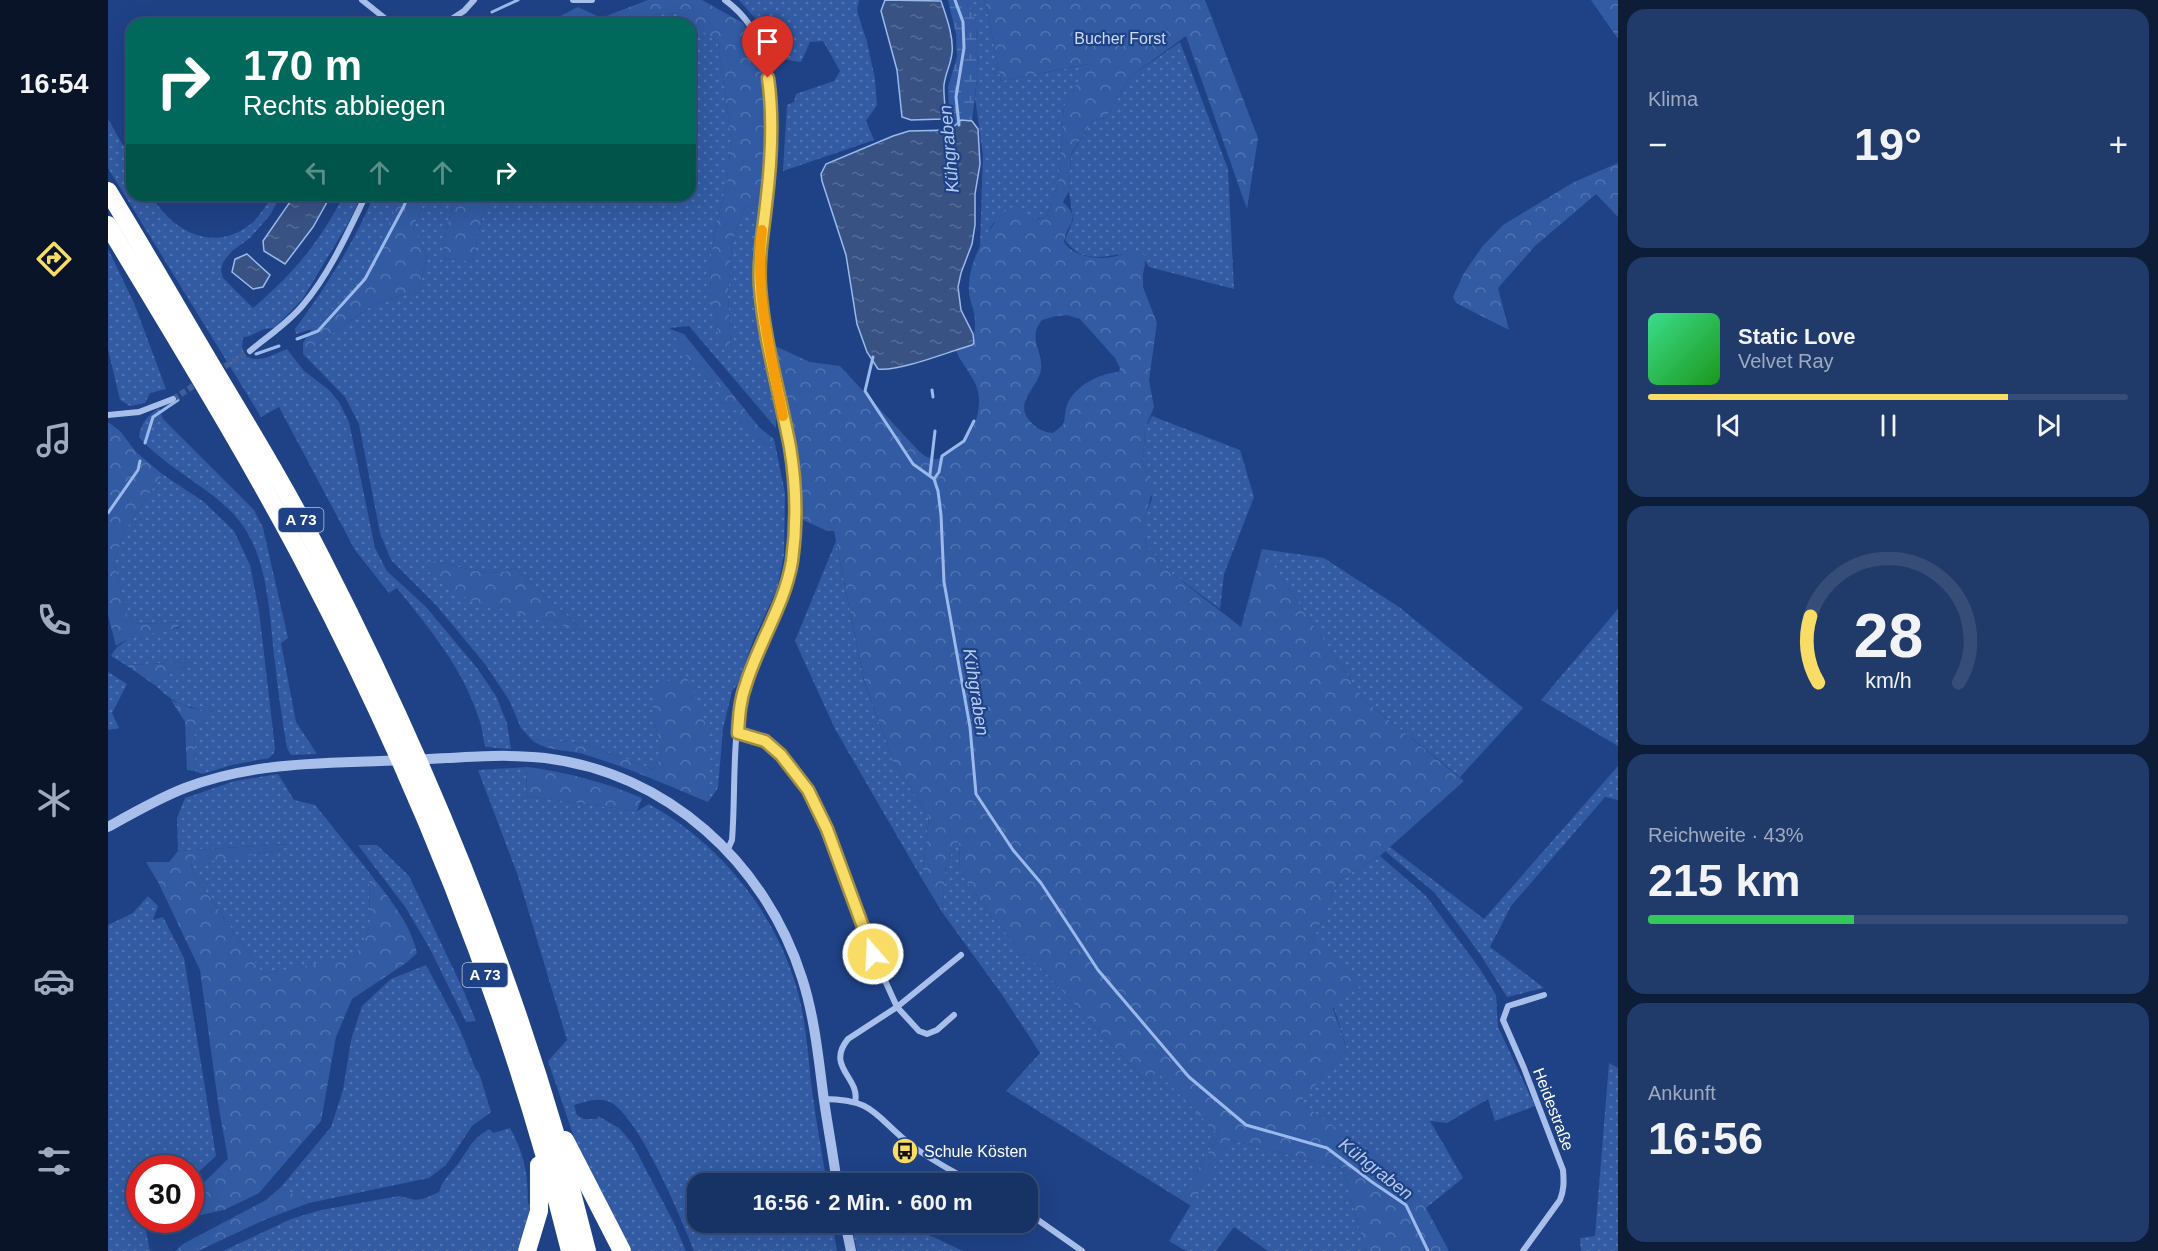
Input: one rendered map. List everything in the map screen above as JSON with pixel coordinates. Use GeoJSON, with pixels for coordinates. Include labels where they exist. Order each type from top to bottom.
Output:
{"type":"FeatureCollection","features":[{"type":"Feature","properties":{"kind":"highway","name":"A 73"},"geometry":{"type":"LineString","coordinates":[[108,191],[269,463],[320,554],[406,732],[490,938],[541,1113],[587,1251]]}},
{"type":"Feature","properties":{"kind":"highway","name":"A 73"},"geometry":{"type":"LineString","coordinates":[[108,225],[256,474],[305,564],[391,738],[541,1113],[570,1251]]}},
{"type":"Feature","properties":{"kind":"highway"},"geometry":{"type":"LineString","coordinates":[[527,1251],[538,1218],[541,1113]]}},
{"type":"Feature","properties":{"kind":"highway"},"geometry":{"type":"LineString","coordinates":[[541,1113],[622,1251]]}},
{"type":"Feature","properties":{"kind":"street"},"geometry":{"type":"LineString","coordinates":[[362,0],[384,18]]}},
{"type":"Feature","properties":{"kind":"street"},"geometry":{"type":"LineString","coordinates":[[453,18],[474,0]]}},
{"type":"Feature","properties":{"kind":"street"},"geometry":{"type":"LineString","coordinates":[[573,0],[592,0]]}},
{"type":"Feature","properties":{"kind":"street"},"geometry":{"type":"LineString","coordinates":[[725,0],[741,14],[755,33],[761,46],[767,74],[771,124],[766,203],[760,246],[759,285],[763,316],[790,449],[794,493],[792,562],[782,597],[745,684],[739,710],[732,840],[728,849]]}},
{"type":"Feature","properties":{"kind":"street"},"geometry":{"type":"LineString","coordinates":[[250,351],[280,328],[304,305],[343,242],[363,201]]}},
{"type":"Feature","properties":{"kind":"street"},"geometry":{"type":"LineString","coordinates":[[108,415],[139,412],[173,399]]}},
{"type":"Feature","properties":{"kind":"street"},"geometry":{"type":"LineString","coordinates":[[738,733],[765,741],[781,755],[808,790],[827,829],[873,954],[897,1007],[919,1031],[927,1034],[937,1030],[954,1015]]}},
{"type":"Feature","properties":{"kind":"street"},"geometry":{"type":"LineString","coordinates":[[108,827],[186,788],[235,773],[312,764],[495,757],[544,758],[616,776],[676,806],[697,821],[728,849],[769,905],[792,949],[811,1011],[835,1173]]}},
{"type":"Feature","properties":{"kind":"street"},"geometry":{"type":"LineString","coordinates":[[855,1102],[856,1096],[840,1066],[844,1043],[897,1007],[961,955]]}},
{"type":"Feature","properties":{"kind":"street","name":"Heidestraße"},"geometry":{"type":"LineString","coordinates":[[1523,1251],[1560,1200],[1564,1191],[1564,1181],[1563,1170],[1503,1020],[1508,1006],[1544,995]]}},
{"type":"Feature","properties":{"kind":"street"},"geometry":{"type":"LineString","coordinates":[[824,1099],[847,1100],[867,1106],[910,1144],[956,1173]]}},
{"type":"Feature","properties":{"kind":"street"},"geometry":{"type":"LineString","coordinates":[[1038,1221],[1082,1251]]}},
{"type":"Feature","properties":{"kind":"street"},"geometry":{"type":"LineString","coordinates":[[847,1233],[851,1251]]}},
{"type":"Feature","properties":{"kind":"green space"},"geometry":{"type":"Polygon","coordinates":[[[648,0],[702,0],[743,23],[756,45],[761,65],[768,124],[761,203],[744,209],[732,243],[728,295],[731,349],[720,343],[711,303],[710,265],[716,223],[727,183],[731,138],[718,43],[696,26],[696,18],[686,18],[679,13],[653,15],[653,18],[601,18],[648,0]]]}},
{"type":"Feature","properties":{"kind":"green space"},"geometry":{"type":"Polygon","coordinates":[[[739,0],[859,0],[857,11],[875,79],[877,105],[866,121],[874,140],[783,171],[787,105],[794,102],[796,94],[834,81],[840,71],[823,41],[810,42],[801,62],[768,57],[755,28],[761,25],[739,0]]]}},
{"type":"Feature","properties":{"kind":"green space"},"geometry":{"type":"Polygon","coordinates":[[[948,0],[965,0],[976,21],[978,70],[972,121],[950,130],[948,87],[957,57],[956,34],[948,0]]]}},
{"type":"Feature","properties":{"kind":"green space"},"geometry":{"type":"Polygon","coordinates":[[[965,0],[985,0],[1001,81],[1089,64],[1064,107],[1058,184],[1047,215],[1040,219],[1031,218],[1017,210],[993,223],[980,247],[983,155],[975,98],[978,70],[976,22],[965,0]]]}},
{"type":"Feature","properties":{"kind":"green space","name":"Bucher Forst"},"geometry":{"type":"Polygon","coordinates":[[[985,0],[1205,0],[1258,138],[1247,209],[1186,36],[1130,77],[1106,118],[1093,120],[1071,154],[1069,191],[1063,202],[1072,213],[1072,221],[1064,242],[1073,251],[1092,257],[1112,257],[1132,252],[1144,255],[1143,287],[1157,323],[1149,380],[1154,407],[1145,429],[1143,464],[1152,491],[1146,514],[1146,545],[1170,572],[1241,627],[1262,549],[1365,701],[1464,781],[1380,856],[1339,880],[1313,940],[1364,983],[1333,1008],[1347,1050],[1300,1102],[1396,1171],[1426,1208],[1449,1251],[1366,1251],[1342,1168],[1230,1140],[1191,1206],[1180,1199],[1219,1135],[1157,1072],[1146,1082],[1042,969],[1019,949],[991,916],[960,872],[959,839],[946,865],[942,912],[922,879],[929,817],[893,761],[864,680],[834,531],[827,531],[803,520],[792,433],[775,346],[810,362],[840,366],[927,457],[940,458],[962,443],[975,424],[979,401],[977,387],[956,350],[971,345],[974,334],[975,317],[969,280],[975,257],[993,225],[1007,207],[1037,219],[1047,215],[1058,184],[1064,107],[1088,64],[1001,81],[985,0]],[[1067,315],[1042,320],[1036,333],[1041,369],[1024,407],[1031,423],[1046,432],[1053,433],[1063,425],[1070,398],[1082,386],[1096,378],[1119,372],[1120,368],[1115,358],[1080,319],[1067,315]]]}},
{"type":"Feature","properties":{"kind":"green space"},"geometry":{"type":"Polygon","coordinates":[[[1591,0],[1618,0],[1618,39],[1591,0]]]}},
{"type":"Feature","properties":{"kind":"green space"},"geometry":{"type":"Polygon","coordinates":[[[578,7],[601,18],[557,18],[578,7]]]}},
{"type":"Feature","properties":{"kind":"green space"},"geometry":{"type":"Polygon","coordinates":[[[680,13],[686,18],[653,18],[653,15],[680,13]]]}},
{"type":"Feature","properties":{"kind":"green space"},"geometry":{"type":"Polygon","coordinates":[[[696,26],[718,43],[731,138],[727,183],[716,223],[710,265],[711,303],[731,348],[728,295],[732,243],[744,209],[761,203],[752,256],[754,304],[776,417],[776,428],[689,326],[670,328],[690,362],[708,372],[719,387],[719,401],[736,410],[757,439],[776,449],[785,493],[784,555],[777,589],[753,641],[738,684],[732,691],[723,729],[718,788],[708,802],[710,750],[655,724],[663,755],[653,769],[582,743],[531,739],[521,728],[509,700],[485,664],[436,605],[391,560],[380,533],[359,424],[345,397],[303,354],[373,305],[419,289],[427,257],[413,228],[424,201],[454,201],[443,242],[446,259],[472,261],[487,201],[696,201],[696,26]],[[435,561],[584,631],[515,568],[507,571],[486,572],[435,561]]]}},
{"type":"Feature","properties":{"kind":"green space"},"geometry":{"type":"Polygon","coordinates":[[[1180,42],[1228,169],[1234,289],[1149,267],[1139,252],[1090,256],[1073,249],[1065,240],[1073,220],[1069,191],[1071,155],[1093,120],[1106,118],[1130,77],[1180,42]]]}},
{"type":"Feature","properties":{"kind":"green space"},"geometry":{"type":"Polygon","coordinates":[[[108,119],[126,150],[126,197],[108,168],[108,119]]]}},
{"type":"Feature","properties":{"kind":"green space"},"geometry":{"type":"Polygon","coordinates":[[[1618,163],[1618,217],[1596,194],[1535,246],[1498,288],[1509,330],[1456,303],[1453,297],[1464,273],[1482,247],[1503,225],[1574,182],[1618,163]]]}},
{"type":"Feature","properties":{"kind":"green space"},"geometry":{"type":"Polygon","coordinates":[[[128,201],[155,201],[170,219],[182,228],[209,238],[224,237],[238,232],[252,223],[271,201],[278,201],[270,215],[250,238],[232,251],[223,262],[221,270],[223,278],[253,308],[293,270],[315,243],[341,201],[359,201],[302,300],[274,328],[264,329],[251,336],[243,337],[242,347],[245,356],[256,359],[287,349],[304,371],[329,390],[339,402],[349,422],[375,548],[387,571],[426,607],[477,668],[496,696],[507,723],[511,749],[485,747],[471,698],[454,665],[397,588],[389,593],[355,550],[279,407],[261,417],[128,201]]]}},
{"type":"Feature","properties":{"kind":"green space"},"geometry":{"type":"Polygon","coordinates":[[[371,201],[398,201],[365,280],[312,329],[296,334],[295,329],[339,264],[371,201]]]}},
{"type":"Feature","properties":{"kind":"green space"},"geometry":{"type":"Polygon","coordinates":[[[398,201],[424,201],[413,228],[427,257],[419,289],[373,305],[303,354],[303,343],[312,329],[365,279],[398,201]]]}},
{"type":"Feature","properties":{"kind":"green space"},"geometry":{"type":"Polygon","coordinates":[[[454,201],[487,201],[472,261],[446,259],[443,242],[454,201]]]}},
{"type":"Feature","properties":{"kind":"green space"},"geometry":{"type":"Polygon","coordinates":[[[108,249],[134,303],[166,389],[150,393],[145,403],[130,406],[120,400],[108,349],[108,249]]]}},
{"type":"Feature","properties":{"kind":"green space"},"geometry":{"type":"Polygon","coordinates":[[[670,329],[684,334],[759,427],[774,439],[776,449],[757,439],[741,426],[736,411],[719,401],[719,387],[708,372],[690,362],[670,329]]]}},
{"type":"Feature","properties":{"kind":"green space"},"geometry":{"type":"Polygon","coordinates":[[[159,408],[163,419],[254,510],[263,528],[288,638],[281,643],[296,722],[317,754],[291,755],[287,748],[266,587],[256,550],[248,533],[237,518],[214,496],[150,449],[139,437],[145,420],[159,408]]]}},
{"type":"Feature","properties":{"kind":"green space"},"geometry":{"type":"Polygon","coordinates":[[[1152,416],[1240,450],[1254,497],[1224,574],[1220,609],[1170,572],[1146,545],[1144,528],[1152,498],[1143,464],[1145,429],[1152,416]]]}},
{"type":"Feature","properties":{"kind":"green space"},"geometry":{"type":"Polygon","coordinates":[[[108,422],[120,431],[136,452],[162,474],[126,529],[114,561],[127,615],[134,624],[186,622],[170,630],[133,638],[116,646],[108,615],[108,422]]]}},
{"type":"Feature","properties":{"kind":"green space"},"geometry":{"type":"Polygon","coordinates":[[[162,474],[204,502],[234,531],[250,565],[259,611],[275,748],[269,758],[202,774],[195,771],[194,728],[215,712],[183,705],[156,686],[174,671],[187,666],[187,662],[126,665],[111,656],[123,642],[131,638],[178,628],[185,622],[134,624],[127,615],[114,561],[126,529],[162,474]]]}},
{"type":"Feature","properties":{"kind":"green space"},"geometry":{"type":"Polygon","coordinates":[[[836,541],[864,681],[893,761],[929,817],[922,879],[835,729],[795,641],[836,541]]]}},
{"type":"Feature","properties":{"kind":"green space"},"geometry":{"type":"Polygon","coordinates":[[[1262,549],[1324,558],[1399,607],[1523,708],[1460,777],[1365,701],[1262,549]]]}},
{"type":"Feature","properties":{"kind":"green space"},"geometry":{"type":"Polygon","coordinates":[[[435,561],[486,572],[507,571],[515,568],[585,632],[469,600],[427,571],[425,562],[435,561]]]}},
{"type":"Feature","properties":{"kind":"green space"},"geometry":{"type":"Polygon","coordinates":[[[1618,609],[1618,746],[1541,700],[1618,609]]]}},
{"type":"Feature","properties":{"kind":"green space"},"geometry":{"type":"Polygon","coordinates":[[[187,662],[187,666],[174,671],[156,686],[126,665],[187,662]]]}},
{"type":"Feature","properties":{"kind":"green space"},"geometry":{"type":"Polygon","coordinates":[[[108,672],[127,684],[112,713],[119,728],[108,730],[108,672]]]}},
{"type":"Feature","properties":{"kind":"green space"},"geometry":{"type":"Polygon","coordinates":[[[685,674],[702,710],[711,750],[708,802],[612,763],[579,753],[547,747],[531,739],[582,743],[653,769],[663,755],[654,719],[655,691],[662,684],[685,674]]]}},
{"type":"Feature","properties":{"kind":"green space"},"geometry":{"type":"Polygon","coordinates":[[[171,700],[191,708],[216,712],[194,728],[195,771],[187,770],[185,722],[171,700]]]}},
{"type":"Feature","properties":{"kind":"green space"},"geometry":{"type":"Polygon","coordinates":[[[1618,766],[1618,800],[1605,797],[1511,906],[1490,947],[1544,988],[1507,997],[1480,954],[1435,893],[1385,851],[1390,847],[1484,919],[1618,766]]]}},
{"type":"Feature","properties":{"kind":"green space"},"geometry":{"type":"Polygon","coordinates":[[[527,767],[526,796],[637,811],[649,804],[699,838],[721,859],[759,906],[787,960],[797,989],[805,1029],[825,1173],[687,1173],[687,1233],[834,1233],[837,1251],[694,1251],[658,1170],[634,1127],[621,1111],[610,1102],[601,1100],[574,1105],[577,1115],[584,1119],[597,1119],[598,1116],[619,1128],[632,1143],[686,1251],[631,1251],[589,1175],[548,1061],[567,1040],[518,876],[478,770],[527,767]]]}},
{"type":"Feature","properties":{"kind":"green space"},"geometry":{"type":"Polygon","coordinates":[[[527,767],[585,778],[642,798],[637,811],[526,796],[527,767]]]}},
{"type":"Feature","properties":{"kind":"green space"},"geometry":{"type":"Polygon","coordinates":[[[278,774],[294,800],[315,805],[369,872],[370,926],[356,957],[263,974],[194,874],[191,863],[281,850],[288,844],[178,851],[177,818],[185,798],[235,781],[278,774]]]}},
{"type":"Feature","properties":{"kind":"green space"},"geometry":{"type":"Polygon","coordinates":[[[959,837],[960,872],[991,916],[1019,949],[1042,969],[1146,1082],[1157,1071],[1219,1135],[1180,1199],[1006,1091],[1040,1053],[1003,996],[942,912],[946,865],[959,837]]]}},
{"type":"Feature","properties":{"kind":"green space"},"geometry":{"type":"Polygon","coordinates":[[[289,844],[281,850],[191,864],[194,874],[263,974],[356,956],[370,926],[369,872],[404,920],[417,953],[406,963],[352,999],[336,1037],[321,1121],[259,1193],[224,1210],[204,1214],[204,1182],[228,1159],[200,970],[146,862],[169,862],[178,851],[289,844]]]}},
{"type":"Feature","properties":{"kind":"green space"},"geometry":{"type":"Polygon","coordinates":[[[358,845],[377,845],[409,876],[476,1021],[466,1022],[429,947],[406,908],[358,845]]]}},
{"type":"Feature","properties":{"kind":"green space"},"geometry":{"type":"Polygon","coordinates":[[[1380,856],[1426,896],[1480,969],[1496,995],[1498,1027],[1535,1106],[1495,1121],[1488,1099],[1447,1123],[1430,1121],[1463,1178],[1426,1208],[1396,1171],[1299,1102],[1347,1050],[1313,940],[1339,880],[1380,856]]]}},
{"type":"Feature","properties":{"kind":"green space"},"geometry":{"type":"Polygon","coordinates":[[[148,896],[158,906],[153,920],[163,917],[184,958],[216,1156],[204,1167],[204,1155],[126,1155],[126,1233],[146,1233],[150,1251],[108,1251],[108,925],[133,913],[148,896]]]}},
{"type":"Feature","properties":{"kind":"green space"},"geometry":{"type":"Polygon","coordinates":[[[426,965],[459,1027],[479,1073],[491,1112],[472,1126],[446,1165],[429,1178],[309,1203],[281,1187],[331,1127],[343,1090],[351,1040],[362,1006],[391,979],[426,965]]]}},
{"type":"Feature","properties":{"kind":"green space"},"geometry":{"type":"Polygon","coordinates":[[[1609,1063],[1618,1068],[1618,1251],[1581,1251],[1580,1238],[1595,1236],[1609,1063]]]}},
{"type":"Feature","properties":{"kind":"green space"},"geometry":{"type":"Polygon","coordinates":[[[510,1128],[525,1166],[528,1206],[531,1201],[524,1238],[517,1251],[223,1251],[291,1219],[321,1210],[399,1196],[416,1200],[426,1198],[439,1192],[445,1180],[479,1136],[490,1129],[493,1133],[510,1128]]]}},
{"type":"Feature","properties":{"kind":"green space"},"geometry":{"type":"Polygon","coordinates":[[[1230,1140],[1342,1168],[1366,1251],[1268,1251],[1234,1227],[1216,1251],[1186,1251],[1169,1241],[1230,1140]]]}},
{"type":"Feature","properties":{"kind":"green space"},"geometry":{"type":"Polygon","coordinates":[[[281,1187],[309,1203],[264,1220],[198,1251],[175,1251],[183,1244],[266,1200],[281,1187]]]}},
{"type":"Feature","properties":{"kind":"green space"},"geometry":{"type":"Polygon","coordinates":[[[853,1233],[924,1233],[963,1251],[857,1251],[853,1233]]]}},
{"type":"Feature","properties":{"kind":"water"},"geometry":{"type":"Polygon","coordinates":[[[885,0],[941,1],[952,40],[951,57],[944,85],[943,119],[911,120],[902,117],[897,70],[881,11],[885,0]]]}},
{"type":"Feature","properties":{"kind":"water"},"geometry":{"type":"Polygon","coordinates":[[[961,120],[972,121],[978,129],[980,164],[975,194],[975,225],[972,244],[958,287],[961,310],[973,334],[974,343],[911,364],[878,369],[867,352],[857,324],[846,255],[821,174],[826,164],[893,136],[909,131],[950,130],[961,120]]]}},
{"type":"Feature","properties":{"kind":"water"},"geometry":{"type":"Polygon","coordinates":[[[291,201],[328,201],[313,227],[285,264],[264,251],[263,241],[291,201]]]}},
{"type":"Feature","properties":{"kind":"water"},"geometry":{"type":"Polygon","coordinates":[[[247,254],[270,275],[263,287],[253,289],[232,272],[235,259],[247,254]]]}},
{"type":"Feature","properties":{"kind":"waterway"},"geometry":{"type":"LineString","coordinates":[[492,12],[518,0]]}},
{"type":"Feature","properties":{"kind":"waterway","name":"Kühgraben"},"geometry":{"type":"LineString","coordinates":[[955,0],[963,22],[964,48],[956,97],[959,125]]}},
{"type":"Feature","properties":{"kind":"waterway"},"geometry":{"type":"LineString","coordinates":[[297,339],[318,331],[365,279],[406,201]]}},
{"type":"Feature","properties":{"kind":"waterway"},"geometry":{"type":"LineString","coordinates":[[256,354],[279,346]]}},
{"type":"Feature","properties":{"kind":"waterway","name":"Kühgraben"},"geometry":{"type":"LineString","coordinates":[[873,357],[865,391],[913,464],[934,479],[938,491],[944,582],[970,727],[976,794],[1013,850],[1041,883],[1098,970],[1189,1077],[1246,1125],[1327,1148],[1406,1205],[1428,1251]]}},
{"type":"Feature","properties":{"kind":"waterway"},"geometry":{"type":"LineString","coordinates":[[932,390],[933,397]]}},
{"type":"Feature","properties":{"kind":"waterway"},"geometry":{"type":"LineString","coordinates":[[145,443],[153,417],[178,400]]}},
{"type":"Feature","properties":{"kind":"waterway"},"geometry":{"type":"LineString","coordinates":[[934,479],[939,472],[942,456],[964,441],[974,421]]}},
{"type":"Feature","properties":{"kind":"waterway"},"geometry":{"type":"LineString","coordinates":[[930,474],[935,431]]}},
{"type":"Feature","properties":{"kind":"waterway"},"geometry":{"type":"LineString","coordinates":[[108,513],[138,470],[140,461]]}},
{"type":"Feature","properties":{"kind":"tunnel"},"geometry":{"type":"LineString","coordinates":[[217,371],[250,351]]}},
{"type":"Feature","properties":{"kind":"tunnel"},"geometry":{"type":"LineString","coordinates":[[173,399],[201,381]]}},
{"type":"Feature","properties":{"kind":"slow traffic"},"geometry":{"type":"LineString","coordinates":[[762,230],[759,285],[783,416]]}},
{"type":"Feature","properties":{"kind":"place","name":"Schule Kösten"},"geometry":{"type":"Point","coordinates":[905,1151]}},
{"type":"Feature","properties":{"kind":"route"},"geometry":{"type":"LineString","coordinates":[[768,78],[771,124],[766,203],[760,246],[759,285],[763,316],[790,449],[794,528],[792,562],[782,597],[745,684],[739,710],[738,733],[765,741],[781,755],[808,790],[827,829],[873,954]]}}]}
